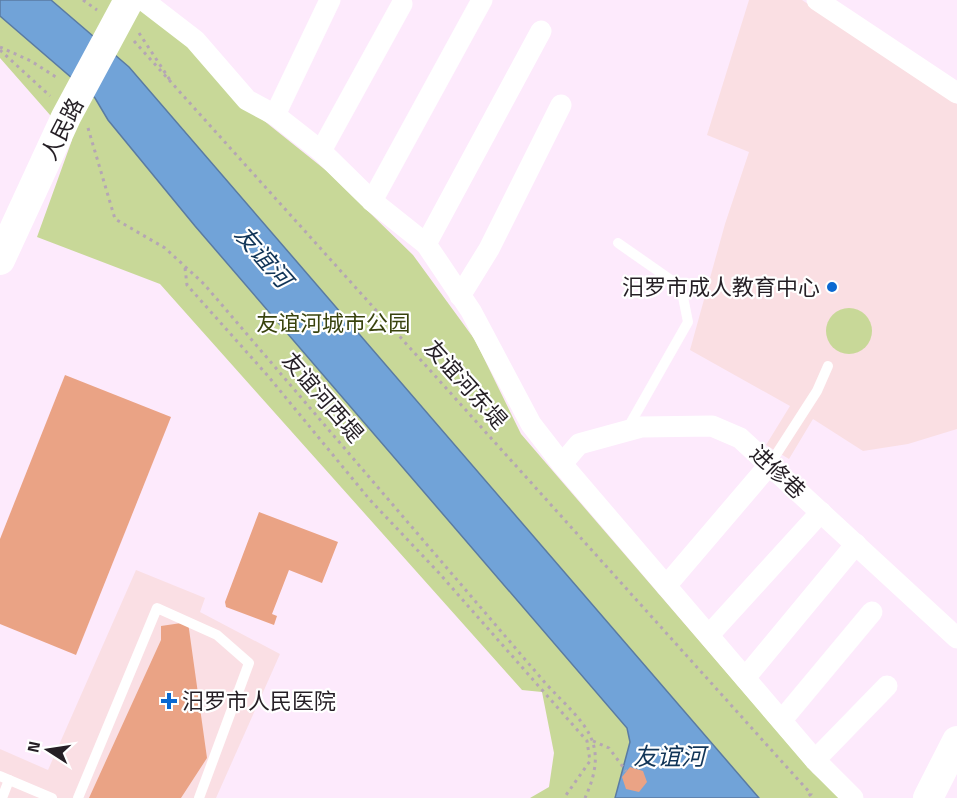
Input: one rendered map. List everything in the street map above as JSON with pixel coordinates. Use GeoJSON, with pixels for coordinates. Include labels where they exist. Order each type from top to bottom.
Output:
{"type":"FeatureCollection","features":[{"type":"Feature","properties":{"kind":"street"},"geometry":{"type":"LineString","coordinates":[[274,115],[330,0]]}},
{"type":"Feature","properties":{"kind":"street"},"geometry":{"type":"LineString","coordinates":[[372,201],[482,0]]}},
{"type":"Feature","properties":{"kind":"street"},"geometry":{"type":"LineString","coordinates":[[817,0],[957,93]]}},
{"type":"Feature","properties":{"kind":"street"},"geometry":{"type":"LineString","coordinates":[[321,151],[402,4]]}},
{"type":"Feature","properties":{"kind":"street"},"geometry":{"type":"LineString","coordinates":[[116,8],[195,40],[247,100],[274,115],[321,151],[372,201],[426,244],[460,296],[531,424],[562,464],[815,760],[853,798]]}},
{"type":"Feature","properties":{"kind":"street","name":"人民路"},"geometry":{"type":"LineString","coordinates":[[0,260],[68,105],[116,8]]}},
{"type":"Feature","properties":{"kind":"street"},"geometry":{"type":"LineString","coordinates":[[426,244],[541,31]]}},
{"type":"Feature","properties":{"kind":"street","name":"人民路"},"geometry":{"type":"LineString","coordinates":[[0,216],[68,105]]}},
{"type":"Feature","properties":{"kind":"street"},"geometry":{"type":"LineString","coordinates":[[460,296],[489,249],[561,105]]}},
{"type":"Feature","properties":{"kind":"street","name":"进修巷"},"geometry":{"type":"LineString","coordinates":[[562,464],[579,444],[642,427],[712,426],[740,438],[957,638]]}},
{"type":"Feature","properties":{"kind":"street"},"geometry":{"type":"LineString","coordinates":[[666,586],[770,464]]}},
{"type":"Feature","properties":{"kind":"street"},"geometry":{"type":"LineString","coordinates":[[709,635],[821,512]]}},
{"type":"Feature","properties":{"kind":"street"},"geometry":{"type":"LineString","coordinates":[[745,678],[856,544]]}},
{"type":"Feature","properties":{"kind":"street"},"geometry":{"type":"LineString","coordinates":[[782,720],[872,612]]}},
{"type":"Feature","properties":{"kind":"street"},"geometry":{"type":"LineString","coordinates":[[815,760],[887,686]]}},
{"type":"Feature","properties":{"kind":"street"},"geometry":{"type":"LineString","coordinates":[[928,798],[957,741]]}},
{"type":"Feature","properties":{"kind":"street"},"geometry":{"type":"LineString","coordinates":[[947,798],[957,775]]}},
{"type":"Feature","properties":{"kind":"lane"},"geometry":{"type":"LineString","coordinates":[[618,243],[681,287],[688,322],[626,431]]}},
{"type":"Feature","properties":{"kind":"lane"},"geometry":{"type":"LineString","coordinates":[[770,464],[817,391],[828,366]]}},
{"type":"Feature","properties":{"kind":"lane"},"geometry":{"type":"LineString","coordinates":[[78,798],[157,608],[217,635],[249,663],[199,798]]}},
{"type":"Feature","properties":{"kind":"lane"},"geometry":{"type":"LineString","coordinates":[[2,798],[5,778],[52,798]]}},
{"type":"Feature","properties":{"kind":"path"},"geometry":{"type":"LineString","coordinates":[[116,8],[176,89]]}},
{"type":"Feature","properties":{"kind":"path","name":"友谊河东堤"},"geometry":{"type":"LineString","coordinates":[[116,8],[176,89],[370,301],[816,798]]}},
{"type":"Feature","properties":{"kind":"path"},"geometry":{"type":"LineString","coordinates":[[0,48],[68,105]]}},
{"type":"Feature","properties":{"kind":"path"},"geometry":{"type":"LineString","coordinates":[[0,48],[31,62],[68,105]]}},
{"type":"Feature","properties":{"kind":"path","name":"友谊河西堤"},"geometry":{"type":"LineString","coordinates":[[68,105],[115,219],[165,248],[204,284],[540,676],[590,731],[593,741]]}},
{"type":"Feature","properties":{"kind":"path"},"geometry":{"type":"LineString","coordinates":[[185,267],[187,285],[268,376],[325,448],[587,741],[590,761],[564,798]]}},
{"type":"Feature","properties":{"kind":"path"},"geometry":{"type":"LineString","coordinates":[[593,741],[609,748],[626,771]]}},
{"type":"Feature","properties":{"kind":"path"},"geometry":{"type":"LineString","coordinates":[[585,798],[592,783],[596,759],[593,741]]}},
{"type":"Feature","properties":{"kind":"path"},"geometry":{"type":"LineString","coordinates":[[806,798],[811,794]]}},
{"type":"Feature","properties":{"kind":"shaded area","name":"汨罗市成人教育中心"},"geometry":{"type":"Polygon","coordinates":[[[749,0],[802,0],[957,104],[957,429],[908,444],[863,451],[813,419],[789,459],[766,445],[790,406],[690,350],[725,224],[749,152],[707,135],[749,0]]]}},
{"type":"Feature","properties":{"kind":"shaded area","name":"汨罗市人民医院"},"geometry":{"type":"Polygon","coordinates":[[[136,570],[205,598],[200,612],[280,654],[216,798],[0,798],[0,749],[48,770],[136,570]]]}},
{"type":"Feature","properties":{"kind":"green space","name":"友谊河城市公园"},"geometry":{"type":"Polygon","coordinates":[[[0,0],[135,0],[191,44],[243,104],[328,172],[413,255],[475,340],[521,434],[813,773],[842,798],[530,798],[549,787],[554,753],[542,692],[522,690],[160,284],[37,237],[72,140],[0,58],[0,0]]]}},
{"type":"Feature","properties":{"kind":"green space"},"geometry":{"type":"Polygon","coordinates":[[[849,308],[865,315],[872,331],[865,347],[849,354],[833,347],[826,331],[833,315],[849,308]]]}},
{"type":"Feature","properties":{"kind":"water","name":"友谊河"},"geometry":{"type":"Polygon","coordinates":[[[0,0],[51,0],[129,67],[759,798],[615,798],[630,742],[627,728],[195,226],[108,120],[95,98],[0,16],[0,0]]]}},
{"type":"Feature","properties":{"kind":"building"},"geometry":{"type":"Polygon","coordinates":[[[65,375],[171,417],[76,655],[0,624],[0,539],[65,375]]]}},
{"type":"Feature","properties":{"kind":"building"},"geometry":{"type":"Polygon","coordinates":[[[259,512],[338,542],[322,583],[289,570],[272,614],[277,616],[274,625],[226,607],[225,602],[259,512]]]}},
{"type":"Feature","properties":{"kind":"building"},"geometry":{"type":"Polygon","coordinates":[[[188,622],[207,758],[181,798],[89,798],[161,640],[161,626],[188,622]]]}},
{"type":"Feature","properties":{"kind":"building"},"geometry":{"type":"Polygon","coordinates":[[[630,767],[643,771],[647,782],[639,792],[626,789],[622,777],[630,767]]]}},
{"type":"Feature","properties":{"kind":"place","name":"汨罗市成人教育中心"},"geometry":{"type":"Point","coordinates":[832,287]}},
{"type":"Feature","properties":{"kind":"place","name":"汨罗市人民医院"},"geometry":{"type":"Point","coordinates":[169,701]}}]}
